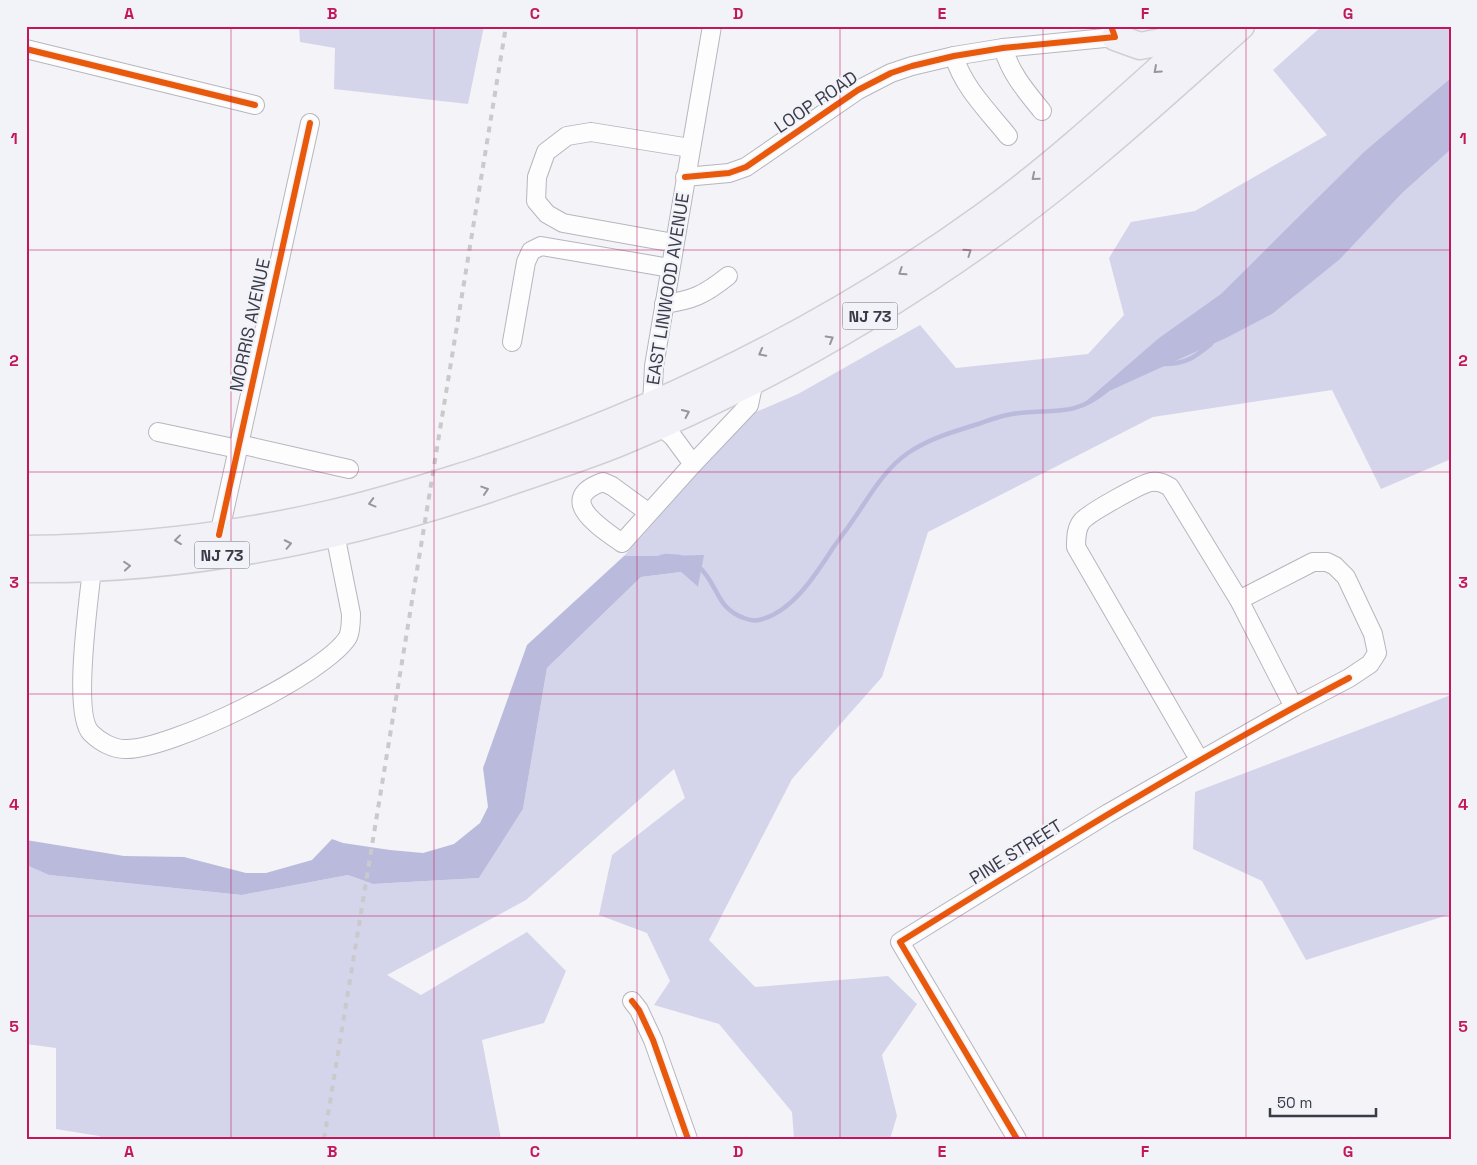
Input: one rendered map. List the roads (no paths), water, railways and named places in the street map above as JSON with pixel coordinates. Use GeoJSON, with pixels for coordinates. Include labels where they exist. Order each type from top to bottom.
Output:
{"type":"FeatureCollection","features":[{"type":"Feature","properties":{"kind":"highway"},"geometry":{"type":"LineString","coordinates":[[1113,32],[1140,46],[1161,42],[1196,26]]}},
{"type":"Feature","properties":{"kind":"highway","name":"NJ 73"},"geometry":{"type":"LineString","coordinates":[[26,570],[92,569],[232,554],[335,534],[439,505],[611,446],[718,375],[863,296],[943,245],[1034,177],[1207,26]]}},
{"type":"Feature","properties":{"kind":"highway","name":"NJ 73"},"geometry":{"type":"LineString","coordinates":[[26,549],[126,546],[219,534],[328,515],[419,490],[576,437],[656,415],[754,381],[908,292],[992,235],[1062,182],[1116,137],[1241,26]]}},
{"type":"Feature","properties":{"kind":"street","name":"EAST LINWOOD AVENUE"},"geometry":{"type":"LineString","coordinates":[[656,415],[653,375],[712,26]]}},
{"type":"Feature","properties":{"kind":"street","name":"LOOP ROAD"},"geometry":{"type":"LineString","coordinates":[[685,177],[738,171],[866,86],[912,66],[954,56],[1113,32]]}},
{"type":"Feature","properties":{"kind":"street"},"geometry":{"type":"LineString","coordinates":[[1003,48],[1015,77],[1042,111]]}},
{"type":"Feature","properties":{"kind":"street"},"geometry":{"type":"LineString","coordinates":[[26,49],[256,105]]}},
{"type":"Feature","properties":{"kind":"street"},"geometry":{"type":"LineString","coordinates":[[954,56],[958,71],[966,84],[1008,136]]}},
{"type":"Feature","properties":{"kind":"street","name":"MORRIS AVENUE"},"geometry":{"type":"LineString","coordinates":[[219,534],[310,123]]}},
{"type":"Feature","properties":{"kind":"street"},"geometry":{"type":"LineString","coordinates":[[674,243],[563,223],[547,214],[536,201],[537,178],[546,152],[567,136],[591,132],[690,148]]}},
{"type":"Feature","properties":{"kind":"street"},"geometry":{"type":"LineString","coordinates":[[512,342],[526,262],[531,251],[541,246],[670,268]]}},
{"type":"Feature","properties":{"kind":"street"},"geometry":{"type":"LineString","coordinates":[[664,304],[687,301],[707,292],[728,276]]}},
{"type":"Feature","properties":{"kind":"street"},"geometry":{"type":"LineString","coordinates":[[649,513],[749,405],[754,381]]}},
{"type":"Feature","properties":{"kind":"street"},"geometry":{"type":"LineString","coordinates":[[656,415],[693,464]]}},
{"type":"Feature","properties":{"kind":"street"},"geometry":{"type":"LineString","coordinates":[[158,432],[349,469]]}},
{"type":"Feature","properties":{"kind":"street"},"geometry":{"type":"LineString","coordinates":[[1200,762],[1076,547],[1076,534],[1082,521],[1100,508],[1150,482],[1161,482],[1170,487],[1239,600],[1294,707]]}},
{"type":"Feature","properties":{"kind":"street"},"geometry":{"type":"LineString","coordinates":[[92,569],[82,687],[84,712],[90,732],[105,744],[125,749],[161,743],[227,717],[330,657],[348,636],[351,614],[335,534]]}},
{"type":"Feature","properties":{"kind":"street","name":"PINE STREET"},"geometry":{"type":"LineString","coordinates":[[1017,1139],[900,942],[1107,814],[1294,707],[1349,678],[1370,664],[1377,653],[1373,634],[1346,577],[1335,566],[1327,562],[1313,562],[1239,600]]}},
{"type":"Feature","properties":{"kind":"street"},"geometry":{"type":"LineString","coordinates":[[632,1001],[639,1010],[653,1040],[688,1139]]}},
{"type":"Feature","properties":{"kind":"waterway"},"geometry":{"type":"LineString","coordinates":[[1164,364],[1178,363],[1190,359],[1211,344]]}},
{"type":"Feature","properties":{"kind":"waterway"},"geometry":{"type":"LineString","coordinates":[[698,566],[710,580],[722,602],[735,614],[753,620],[771,616],[792,601],[802,591],[883,476],[908,453],[942,436],[1007,415],[1058,411],[1082,406],[1107,390]]}},
{"type":"Feature","properties":{"kind":"waterway"},"geometry":{"type":"LineString","coordinates":[[661,557],[680,557]]}},
{"type":"Feature","properties":{"kind":"railway"},"geometry":{"type":"LineString","coordinates":[[324,1139],[506,26]]}}]}
